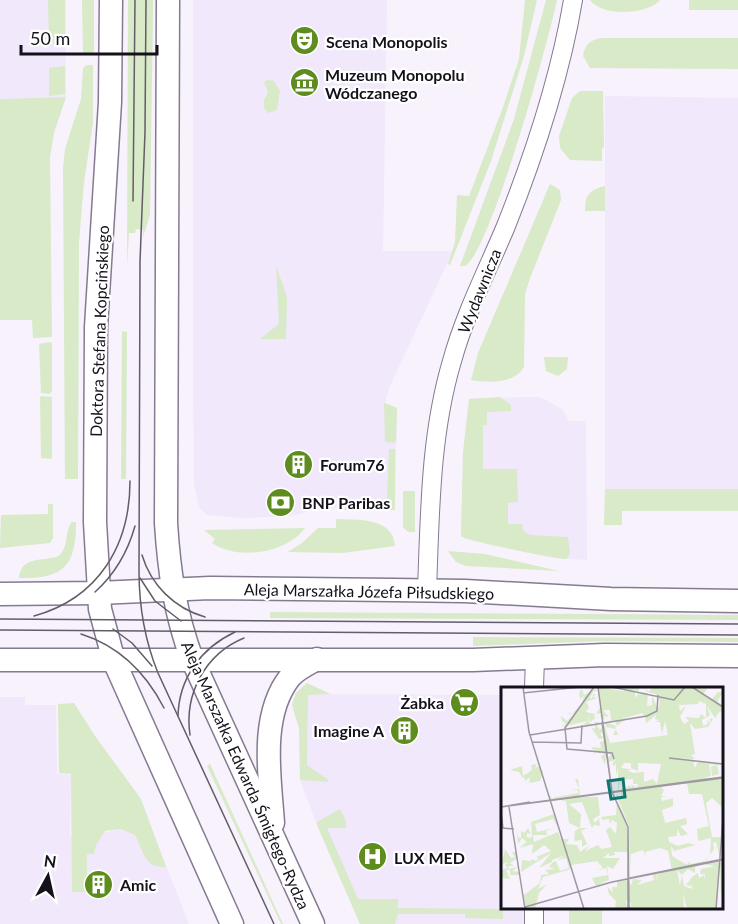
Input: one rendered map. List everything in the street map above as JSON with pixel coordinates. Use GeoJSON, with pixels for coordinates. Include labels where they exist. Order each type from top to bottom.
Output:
{"type":"FeatureCollection","features":[{"type":"Feature","properties":{"kind":"main road","name":"Doktora Stefana Kopcińskiego"},"geometry":{"type":"LineString","coordinates":[[111,0],[110,102],[96,327],[95,522],[98,593],[104,630],[114,661]]}},
{"type":"Feature","properties":{"kind":"main road"},"geometry":{"type":"LineString","coordinates":[[168,0],[166,523],[172,590]]}},
{"type":"Feature","properties":{"kind":"main road","name":"Aleja Marszałka Józefa Piłsudskiego"},"geometry":{"type":"LineString","coordinates":[[0,594],[221,588],[427,590],[611,599],[738,601]]}},
{"type":"Feature","properties":{"kind":"main road","name":"Aleja Marszałka Edwarda Śmigłego-Rydza"},"geometry":{"type":"LineString","coordinates":[[172,590],[179,621],[192,659],[313,924]]}},
{"type":"Feature","properties":{"kind":"main road"},"geometry":{"type":"LineString","coordinates":[[0,660],[474,660],[605,655],[738,656]]}},
{"type":"Feature","properties":{"kind":"main road"},"geometry":{"type":"LineString","coordinates":[[274,835],[269,759],[273,718],[280,696],[290,678],[306,665],[319,659]]}},
{"type":"Feature","properties":{"kind":"main road"},"geometry":{"type":"LineString","coordinates":[[114,661],[232,924]]}},
{"type":"Feature","properties":{"kind":"street","name":"Wydawnicza"},"geometry":{"type":"LineString","coordinates":[[427,590],[436,435],[451,362],[468,313],[505,226],[544,122],[564,47],[573,0]]}},
{"type":"Feature","properties":{"kind":"street"},"geometry":{"type":"LineString","coordinates":[[534,687],[535,658]]}},
{"type":"Feature","properties":{"kind":"shaded area"},"geometry":{"type":"Polygon","coordinates":[[[0,0],[66,0],[66,97],[0,99],[0,0]]]}},
{"type":"Feature","properties":{"kind":"shaded area"},"geometry":{"type":"Polygon","coordinates":[[[193,0],[387,0],[383,251],[453,251],[390,386],[385,403],[397,408],[395,510],[321,508],[291,516],[242,518],[207,515],[198,506],[194,483],[193,0]]]}},
{"type":"Feature","properties":{"kind":"shaded area"},"geometry":{"type":"Polygon","coordinates":[[[605,96],[738,98],[738,489],[605,489],[605,96]]]}},
{"type":"Feature","properties":{"kind":"shaded area"},"geometry":{"type":"Polygon","coordinates":[[[540,397],[562,409],[569,421],[586,421],[587,560],[547,557],[468,540],[461,536],[463,453],[469,399],[540,397]]]}},
{"type":"Feature","properties":{"kind":"shaded area"},"geometry":{"type":"Polygon","coordinates":[[[307,683],[331,694],[501,695],[501,909],[542,909],[542,924],[360,924],[300,780],[299,728],[292,705],[296,693],[307,683]]]}},
{"type":"Feature","properties":{"kind":"shaded area"},"geometry":{"type":"Polygon","coordinates":[[[0,697],[25,697],[25,705],[56,705],[57,774],[71,775],[70,837],[85,837],[121,829],[151,827],[189,924],[0,924],[0,697]]]}},
{"type":"Feature","properties":{"kind":"green space"},"geometry":{"type":"Polygon","coordinates":[[[48,0],[65,0],[65,42],[49,43],[48,0]]]}},
{"type":"Feature","properties":{"kind":"green space"},"geometry":{"type":"Polygon","coordinates":[[[82,0],[94,0],[94,53],[83,53],[82,0]]]}},
{"type":"Feature","properties":{"kind":"green space"},"geometry":{"type":"Polygon","coordinates":[[[128,0],[153,0],[153,11],[150,215],[143,237],[143,230],[136,229],[135,233],[129,233],[127,267],[128,0]]]}},
{"type":"Feature","properties":{"kind":"green space"},"geometry":{"type":"Polygon","coordinates":[[[525,0],[537,0],[524,56],[491,161],[450,265],[448,264],[455,242],[457,195],[469,196],[502,110],[519,59],[525,0]]]}},
{"type":"Feature","properties":{"kind":"green space"},"geometry":{"type":"Polygon","coordinates":[[[546,0],[557,0],[518,142],[489,224],[476,252],[465,266],[460,266],[514,119],[546,0]]]}},
{"type":"Feature","properties":{"kind":"green space"},"geometry":{"type":"Polygon","coordinates":[[[590,0],[660,0],[645,9],[625,12],[604,9],[590,0]]]}},
{"type":"Feature","properties":{"kind":"green space"},"geometry":{"type":"Polygon","coordinates":[[[689,0],[738,0],[738,10],[689,10],[689,0]]]}},
{"type":"Feature","properties":{"kind":"green space"},"geometry":{"type":"Polygon","coordinates":[[[603,38],[738,38],[738,69],[590,68],[583,56],[585,48],[592,41],[603,38]]]}},
{"type":"Feature","properties":{"kind":"green space"},"geometry":{"type":"Polygon","coordinates":[[[93,65],[93,123],[84,182],[79,242],[78,479],[65,479],[63,168],[65,149],[81,99],[83,68],[93,65]]]}},
{"type":"Feature","properties":{"kind":"green space"},"geometry":{"type":"Polygon","coordinates":[[[65,66],[65,94],[49,96],[49,68],[65,66]]]}},
{"type":"Feature","properties":{"kind":"green space"},"geometry":{"type":"Polygon","coordinates":[[[274,81],[280,91],[277,110],[268,113],[264,108],[264,100],[268,93],[264,82],[274,81]]]}},
{"type":"Feature","properties":{"kind":"green space"},"geometry":{"type":"Polygon","coordinates":[[[580,91],[603,91],[602,161],[570,160],[560,148],[559,136],[572,98],[580,91]]]}},
{"type":"Feature","properties":{"kind":"green space"},"geometry":{"type":"Polygon","coordinates":[[[66,97],[54,133],[50,157],[52,336],[33,338],[32,320],[0,320],[0,99],[66,97]]]}},
{"type":"Feature","properties":{"kind":"green space"},"geometry":{"type":"Polygon","coordinates":[[[550,184],[560,190],[561,200],[525,294],[524,367],[514,377],[500,381],[471,380],[478,353],[550,184]]]}},
{"type":"Feature","properties":{"kind":"green space"},"geometry":{"type":"Polygon","coordinates":[[[605,186],[605,211],[585,211],[589,194],[605,186]]]}},
{"type":"Feature","properties":{"kind":"green space"},"geometry":{"type":"Polygon","coordinates":[[[276,266],[287,297],[286,339],[260,339],[279,324],[276,266]]]}},
{"type":"Feature","properties":{"kind":"green space"},"geometry":{"type":"Polygon","coordinates":[[[122,331],[127,332],[126,479],[121,479],[122,331]]]}},
{"type":"Feature","properties":{"kind":"green space"},"geometry":{"type":"Polygon","coordinates":[[[52,343],[52,391],[50,394],[41,393],[39,344],[52,343]]]}},
{"type":"Feature","properties":{"kind":"green space"},"geometry":{"type":"Polygon","coordinates":[[[544,357],[568,357],[567,369],[558,376],[546,371],[544,357]]]}},
{"type":"Feature","properties":{"kind":"green space"},"geometry":{"type":"Polygon","coordinates":[[[41,396],[52,397],[52,458],[50,459],[41,458],[41,396]]]}},
{"type":"Feature","properties":{"kind":"green space"},"geometry":{"type":"Polygon","coordinates":[[[500,397],[511,405],[511,411],[487,412],[487,425],[483,425],[483,469],[517,469],[518,502],[508,503],[508,524],[522,524],[523,530],[530,535],[568,537],[570,553],[567,559],[479,542],[461,536],[463,453],[469,399],[500,397]]]}},
{"type":"Feature","properties":{"kind":"green space"},"geometry":{"type":"Polygon","coordinates":[[[384,403],[397,408],[396,441],[394,443],[385,442],[384,403]]]}},
{"type":"Feature","properties":{"kind":"green space"},"geometry":{"type":"Polygon","coordinates":[[[389,449],[395,449],[395,510],[345,510],[345,502],[387,500],[389,449]]]}},
{"type":"Feature","properties":{"kind":"green space"},"geometry":{"type":"Polygon","coordinates":[[[605,489],[738,489],[738,511],[622,511],[622,525],[604,525],[605,489]]]}},
{"type":"Feature","properties":{"kind":"green space"},"geometry":{"type":"Polygon","coordinates":[[[403,491],[415,491],[415,532],[408,532],[403,527],[403,491]]]}},
{"type":"Feature","properties":{"kind":"green space"},"geometry":{"type":"Polygon","coordinates":[[[48,504],[53,504],[53,538],[50,543],[0,548],[1,515],[48,514],[48,504]]]}},
{"type":"Feature","properties":{"kind":"green space"},"geometry":{"type":"Polygon","coordinates":[[[336,519],[363,520],[381,525],[393,537],[395,546],[343,553],[288,552],[318,528],[336,528],[336,519]]]}},
{"type":"Feature","properties":{"kind":"green space"},"geometry":{"type":"Polygon","coordinates":[[[72,522],[76,522],[73,549],[64,567],[47,576],[19,578],[24,566],[28,563],[59,556],[65,547],[68,529],[72,522]]]}},
{"type":"Feature","properties":{"kind":"green space"},"geometry":{"type":"Polygon","coordinates":[[[305,528],[287,543],[262,552],[248,553],[223,549],[212,543],[215,539],[204,530],[305,528]]]}},
{"type":"Feature","properties":{"kind":"green space"},"geometry":{"type":"Polygon","coordinates":[[[448,551],[485,554],[559,571],[466,566],[456,562],[448,551]]]}},
{"type":"Feature","properties":{"kind":"green space"},"geometry":{"type":"Polygon","coordinates":[[[270,612],[738,615],[738,620],[270,618],[270,612]]]}},
{"type":"Feature","properties":{"kind":"green space"},"geometry":{"type":"Polygon","coordinates":[[[473,637],[738,638],[738,642],[606,641],[473,646],[473,637]]]}},
{"type":"Feature","properties":{"kind":"green space"},"geometry":{"type":"Polygon","coordinates":[[[307,683],[330,694],[308,695],[307,765],[329,782],[300,780],[299,728],[292,705],[296,693],[307,683]]]}},
{"type":"Feature","properties":{"kind":"green space"},"geometry":{"type":"Polygon","coordinates":[[[74,703],[141,799],[166,867],[159,867],[149,862],[135,835],[121,829],[105,831],[96,845],[94,854],[87,854],[87,892],[72,892],[71,774],[59,773],[58,704],[74,703]]]}},
{"type":"Feature","properties":{"kind":"green space"},"geometry":{"type":"Polygon","coordinates":[[[210,764],[283,924],[281,924],[207,766],[210,764]]]}},
{"type":"Feature","properties":{"kind":"green space"},"geometry":{"type":"Polygon","coordinates":[[[340,809],[346,821],[346,828],[327,828],[358,899],[398,899],[398,908],[503,909],[503,919],[465,918],[465,914],[398,914],[395,924],[360,924],[317,822],[340,809]]]}},
{"type":"Feature","properties":{"kind":"green space"},"geometry":{"type":"Polygon","coordinates":[[[569,909],[602,909],[602,924],[569,924],[569,909]]]}},
{"type":"Feature","properties":{"kind":"tram line"},"geometry":{"type":"LineString","coordinates":[[133,201],[135,0]]}},
{"type":"Feature","properties":{"kind":"tram line"},"geometry":{"type":"LineString","coordinates":[[146,0],[145,132],[140,262],[140,597],[146,636],[158,673],[274,924]]}},
{"type":"Feature","properties":{"kind":"tram line"},"geometry":{"type":"LineString","coordinates":[[34,616],[57,608],[76,596],[93,582],[106,566],[117,547],[124,527],[129,504],[130,481]]}},
{"type":"Feature","properties":{"kind":"tram line"},"geometry":{"type":"LineString","coordinates":[[95,592],[120,562],[135,526]]}},
{"type":"Feature","properties":{"kind":"tram line"},"geometry":{"type":"LineString","coordinates":[[142,555],[151,576],[165,594],[183,608],[205,617]]}},
{"type":"Feature","properties":{"kind":"tram line"},"geometry":{"type":"LineString","coordinates":[[140,578],[155,601],[181,621]]}},
{"type":"Feature","properties":{"kind":"tram line"},"geometry":{"type":"LineString","coordinates":[[0,619],[738,624]]}},
{"type":"Feature","properties":{"kind":"tram line"},"geometry":{"type":"LineString","coordinates":[[113,629],[132,643],[152,666]]}},
{"type":"Feature","properties":{"kind":"tram line"},"geometry":{"type":"LineString","coordinates":[[0,630],[738,635]]}},
{"type":"Feature","properties":{"kind":"tram line"},"geometry":{"type":"LineString","coordinates":[[178,716],[183,689],[194,666],[212,647],[235,632]]}},
{"type":"Feature","properties":{"kind":"tram line"},"geometry":{"type":"LineString","coordinates":[[81,634],[95,639],[130,662],[149,683],[164,708]]}},
{"type":"Feature","properties":{"kind":"tram line"},"geometry":{"type":"LineString","coordinates":[[190,735],[190,705],[200,677],[218,654],[244,638]]}},
{"type":"Feature","properties":{"kind":"place","name":"Scena Monopolis"},"geometry":{"type":"Point","coordinates":[305,41]}},
{"type":"Feature","properties":{"kind":"place","name":"Muzeum Monopolu Wódczanego"},"geometry":{"type":"Point","coordinates":[304,83]}},
{"type":"Feature","properties":{"kind":"place","name":"Forum76"},"geometry":{"type":"Point","coordinates":[299,464]}},
{"type":"Feature","properties":{"kind":"place","name":"BNP Paribas"},"geometry":{"type":"Point","coordinates":[281,502]}},
{"type":"Feature","properties":{"kind":"place","name":"Żabka"},"geometry":{"type":"Point","coordinates":[465,702]}},
{"type":"Feature","properties":{"kind":"place","name":"Imagine A"},"geometry":{"type":"Point","coordinates":[405,730]}},
{"type":"Feature","properties":{"kind":"place","name":"LUX MED"},"geometry":{"type":"Point","coordinates":[373,857]}},
{"type":"Feature","properties":{"kind":"place","name":"Amic"},"geometry":{"type":"Point","coordinates":[99,884]}}]}
